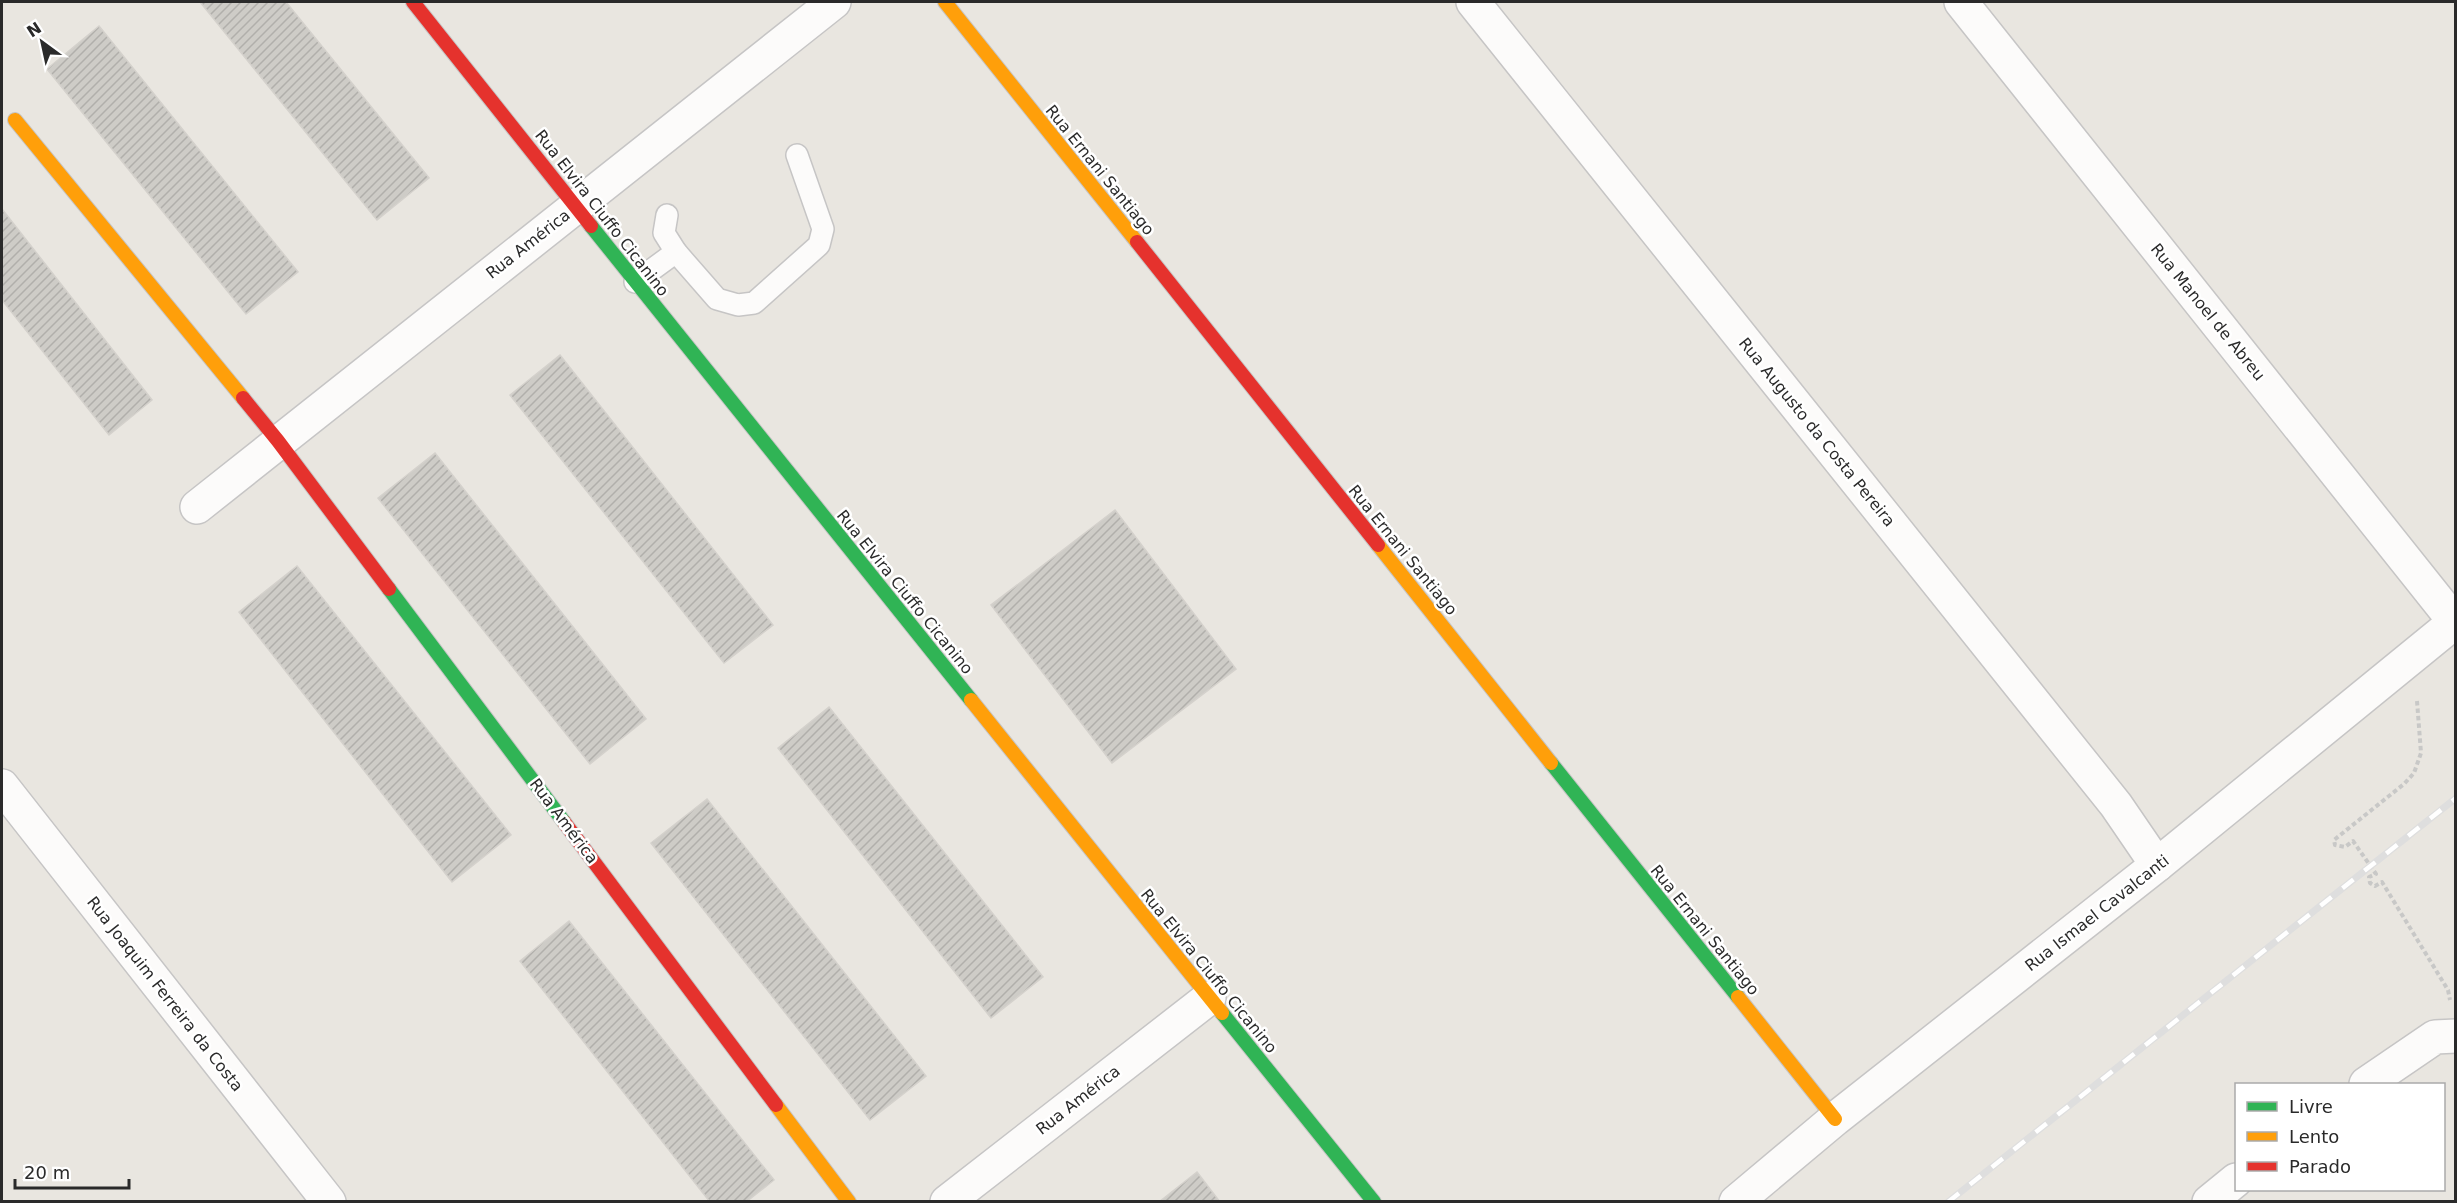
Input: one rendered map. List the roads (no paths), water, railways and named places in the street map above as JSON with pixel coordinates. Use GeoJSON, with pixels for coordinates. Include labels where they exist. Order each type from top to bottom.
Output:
{"type":"FeatureCollection","features":[{"type":"Feature","properties":{"kind":"street","name":"Rua Elvira Ciuffo Cicanino"},"geometry":{"type":"LineString","coordinates":[[413,2],[1374,1202]]}},
{"type":"Feature","properties":{"kind":"street","name":"Rua América"},"geometry":{"type":"LineString","coordinates":[[197,507],[834,2]]}},
{"type":"Feature","properties":{"kind":"street","name":"Rua Ernani Santiago"},"geometry":{"type":"LineString","coordinates":[[945,2],[1834,1119]]}},
{"type":"Feature","properties":{"kind":"street","name":"Rua Augusto da Costa Pereira"},"geometry":{"type":"LineString","coordinates":[[1473,2],[2116,805],[2157,865]]}},
{"type":"Feature","properties":{"kind":"street","name":"Rua Manoel de Abreu"},"geometry":{"type":"LineString","coordinates":[[1961,2],[2455,622]]}},
{"type":"Feature","properties":{"kind":"street","name":"Rua América"},"geometry":{"type":"LineString","coordinates":[[15,120],[278,441],[849,1202]]}},
{"type":"Feature","properties":{"kind":"street","name":"Rua Ismael Cavalcanti"},"geometry":{"type":"LineString","coordinates":[[1736,1202],[1834,1119],[2157,865],[2455,622]]}},
{"type":"Feature","properties":{"kind":"street","name":"Rua Joaquim Ferreira da Costa"},"geometry":{"type":"LineString","coordinates":[[2,786],[329,1202]]}},
{"type":"Feature","properties":{"kind":"street","name":"Rua América"},"geometry":{"type":"LineString","coordinates":[[946,1202],[1209,998]]}},
{"type":"Feature","properties":{"kind":"street"},"geometry":{"type":"LineString","coordinates":[[2367,1083],[2454,1023]]}},
{"type":"Feature","properties":{"kind":"lane"},"geometry":{"type":"LineString","coordinates":[[666,215],[664,233],[676,252],[717,299],[738,305],[754,303],[819,245],[823,229],[797,155]]}},
{"type":"Feature","properties":{"kind":"lane"},"geometry":{"type":"LineString","coordinates":[[635,282],[676,252]]}},
{"type":"Feature","properties":{"kind":"railway"},"geometry":{"type":"LineString","coordinates":[[1948,1202],[2456,798]]}}]}
